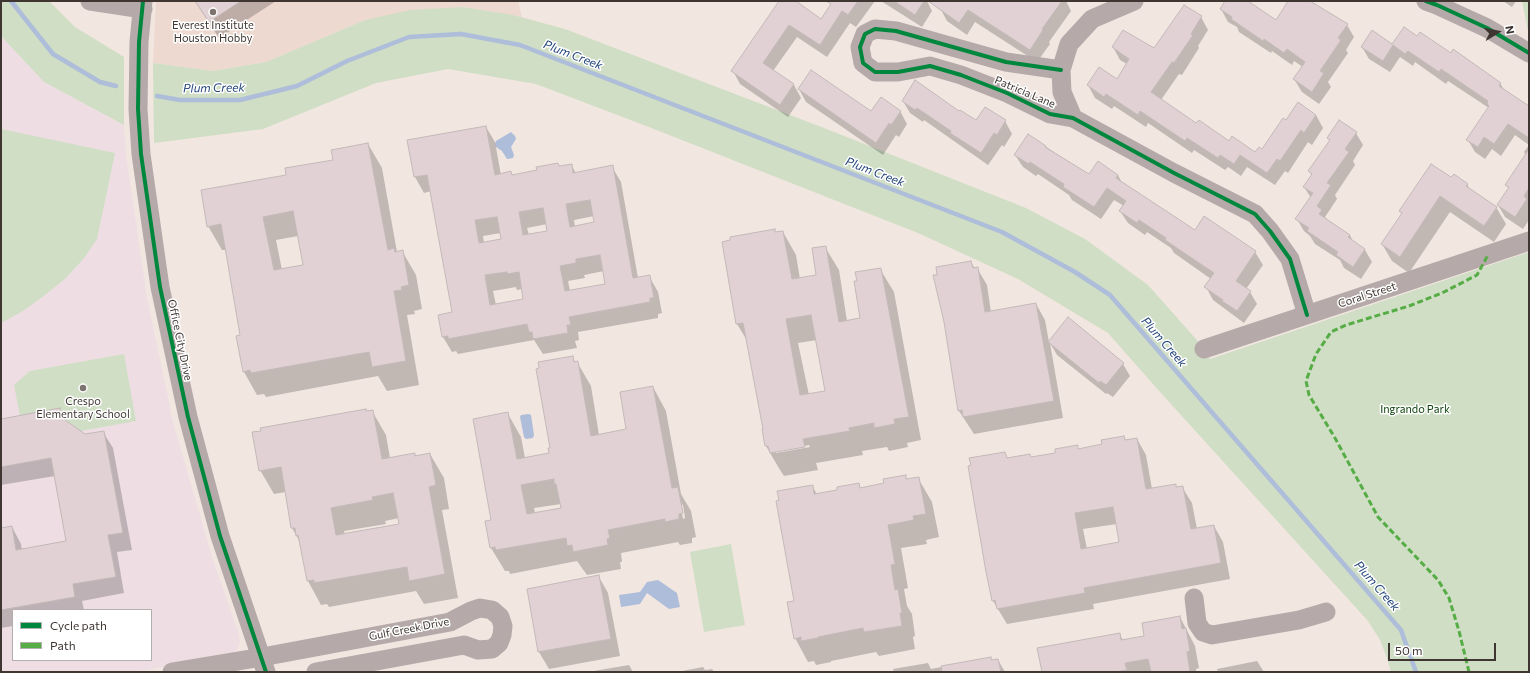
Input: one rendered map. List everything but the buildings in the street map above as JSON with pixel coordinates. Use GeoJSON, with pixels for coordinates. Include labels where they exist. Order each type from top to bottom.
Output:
{"type":"FeatureCollection","features":[{"type":"Feature","properties":{"kind":"street"},"geometry":{"type":"LineString","coordinates":[[90,1],[143,5]]}},
{"type":"Feature","properties":{"kind":"street"},"geometry":{"type":"LineString","coordinates":[[1073,118],[1062,92],[1061,70],[1069,44],[1092,19],[1134,1]]}},
{"type":"Feature","properties":{"kind":"street"},"geometry":{"type":"LineString","coordinates":[[1426,1],[1437,4],[1487,28],[1529,53]]}},
{"type":"Feature","properties":{"kind":"street","name":"Office City Drive"},"geometry":{"type":"LineString","coordinates":[[143,5],[139,42],[138,109],[142,154],[160,287],[188,417],[216,522],[264,665]]}},
{"type":"Feature","properties":{"kind":"street","name":"Patricia Lane"},"geometry":{"type":"LineString","coordinates":[[1061,70],[1006,62],[896,31],[875,29],[865,34],[860,47],[863,63],[875,72],[898,72],[930,66],[961,74],[1007,93],[1050,114],[1073,118],[1174,173],[1255,214],[1270,231],[1290,259],[1307,315]]}},
{"type":"Feature","properties":{"kind":"street","name":"Coral Street"},"geometry":{"type":"LineString","coordinates":[[1204,349],[1529,241]]}},
{"type":"Feature","properties":{"kind":"street"},"geometry":{"type":"LineString","coordinates":[[1194,598],[1197,623],[1203,632],[1212,634],[1299,620],[1326,612]]}},
{"type":"Feature","properties":{"kind":"street","name":"Gulf Creek Drive"},"geometry":{"type":"LineString","coordinates":[[172,672],[264,665],[450,622],[480,608],[492,610],[500,617],[502,635],[499,643],[492,649],[478,650],[464,645],[316,672]]}},
{"type":"Feature","properties":{"kind":"shaded area"},"geometry":{"type":"Polygon","coordinates":[[[156,1],[518,1],[522,17],[463,7],[365,20],[266,62],[213,71],[153,63],[156,1]]]}},
{"type":"Feature","properties":{"kind":"shaded area","name":"Crespo Elementary School"},"geometry":{"type":"Polygon","coordinates":[[[1,36],[44,82],[124,125],[126,154],[147,298],[174,426],[213,560],[239,634],[240,643],[237,650],[232,654],[136,672],[1,672],[1,36]]]}},
{"type":"Feature","properties":{"kind":"green space"},"geometry":{"type":"Polygon","coordinates":[[[1,1],[49,1],[75,27],[124,57],[124,125],[44,82],[1,36],[1,1]]]}},
{"type":"Feature","properties":{"kind":"green space"},"geometry":{"type":"Polygon","coordinates":[[[1522,1],[1529,1],[1529,36],[1522,1]]]}},
{"type":"Feature","properties":{"kind":"green space","name":"Ingrando Park"},"geometry":{"type":"Polygon","coordinates":[[[463,7],[513,15],[565,29],[824,128],[1026,208],[1085,239],[1148,285],[1196,339],[1210,359],[1529,252],[1529,672],[1391,672],[1380,640],[1368,621],[1108,333],[1018,279],[918,233],[654,129],[536,84],[448,69],[376,83],[263,129],[154,143],[153,63],[213,71],[266,62],[365,20],[410,10],[463,7]]]}},
{"type":"Feature","properties":{"kind":"green space"},"geometry":{"type":"Polygon","coordinates":[[[1,129],[115,153],[97,239],[84,258],[66,278],[23,311],[1,323],[1,129]]]}},
{"type":"Feature","properties":{"kind":"green space"},"geometry":{"type":"Polygon","coordinates":[[[124,354],[136,421],[81,431],[61,417],[59,408],[20,416],[14,385],[30,371],[124,354]]]}},
{"type":"Feature","properties":{"kind":"green space"},"geometry":{"type":"Polygon","coordinates":[[[731,544],[745,625],[704,632],[690,552],[731,544]]]}},
{"type":"Feature","properties":{"kind":"water"},"geometry":{"type":"Polygon","coordinates":[[[511,132],[516,139],[511,147],[514,155],[513,158],[507,159],[495,144],[496,141],[511,132]]]}},
{"type":"Feature","properties":{"kind":"water"},"geometry":{"type":"Polygon","coordinates":[[[521,415],[531,415],[534,435],[533,438],[526,439],[524,437],[520,417],[521,415]]]}},
{"type":"Feature","properties":{"kind":"water"},"geometry":{"type":"Polygon","coordinates":[[[658,580],[677,593],[680,607],[669,609],[647,593],[640,604],[621,607],[619,595],[640,592],[647,582],[658,580]]]}},
{"type":"Feature","properties":{"kind":"waterway","name":"Plum Creek"},"geometry":{"type":"LineString","coordinates":[[11,1],[53,54],[100,82],[116,86]]}},
{"type":"Feature","properties":{"kind":"waterway","name":"Plum Creek"},"geometry":{"type":"LineString","coordinates":[[157,96],[180,100],[240,100],[297,86],[347,61],[409,37],[461,34],[520,45],[1002,232],[1075,272],[1110,295],[1401,630],[1416,672]]}},
{"type":"Feature","properties":{"kind":"marked path"},"geometry":{"type":"LineString","coordinates":[[1469,672],[1449,598],[1438,580],[1378,517],[1335,438],[1309,395],[1306,381],[1316,354],[1331,332],[1346,325],[1409,306],[1442,293],[1477,275],[1488,255]]}},
{"type":"Feature","properties":{"kind":"cycle path"},"geometry":{"type":"LineString","coordinates":[[143,1],[139,42],[138,109],[141,154],[160,287],[188,417],[220,536],[266,672]]}},
{"type":"Feature","properties":{"kind":"cycle path"},"geometry":{"type":"LineString","coordinates":[[1426,1],[1487,28],[1529,53]]}},
{"type":"Feature","properties":{"kind":"cycle path"},"geometry":{"type":"LineString","coordinates":[[1061,70],[1006,62],[896,31],[875,29],[865,34],[860,47],[863,63],[875,72],[898,72],[930,66],[961,75],[1007,93],[1050,114],[1073,118],[1174,173],[1255,214],[1270,231],[1290,259],[1307,315]]}},
{"type":"Feature","properties":{"kind":"place","name":"Everest Institute Houston Hobby"},"geometry":{"type":"Point","coordinates":[213,12]}},
{"type":"Feature","properties":{"kind":"place","name":"Crespo Elementary School"},"geometry":{"type":"Point","coordinates":[83,388]}}]}
